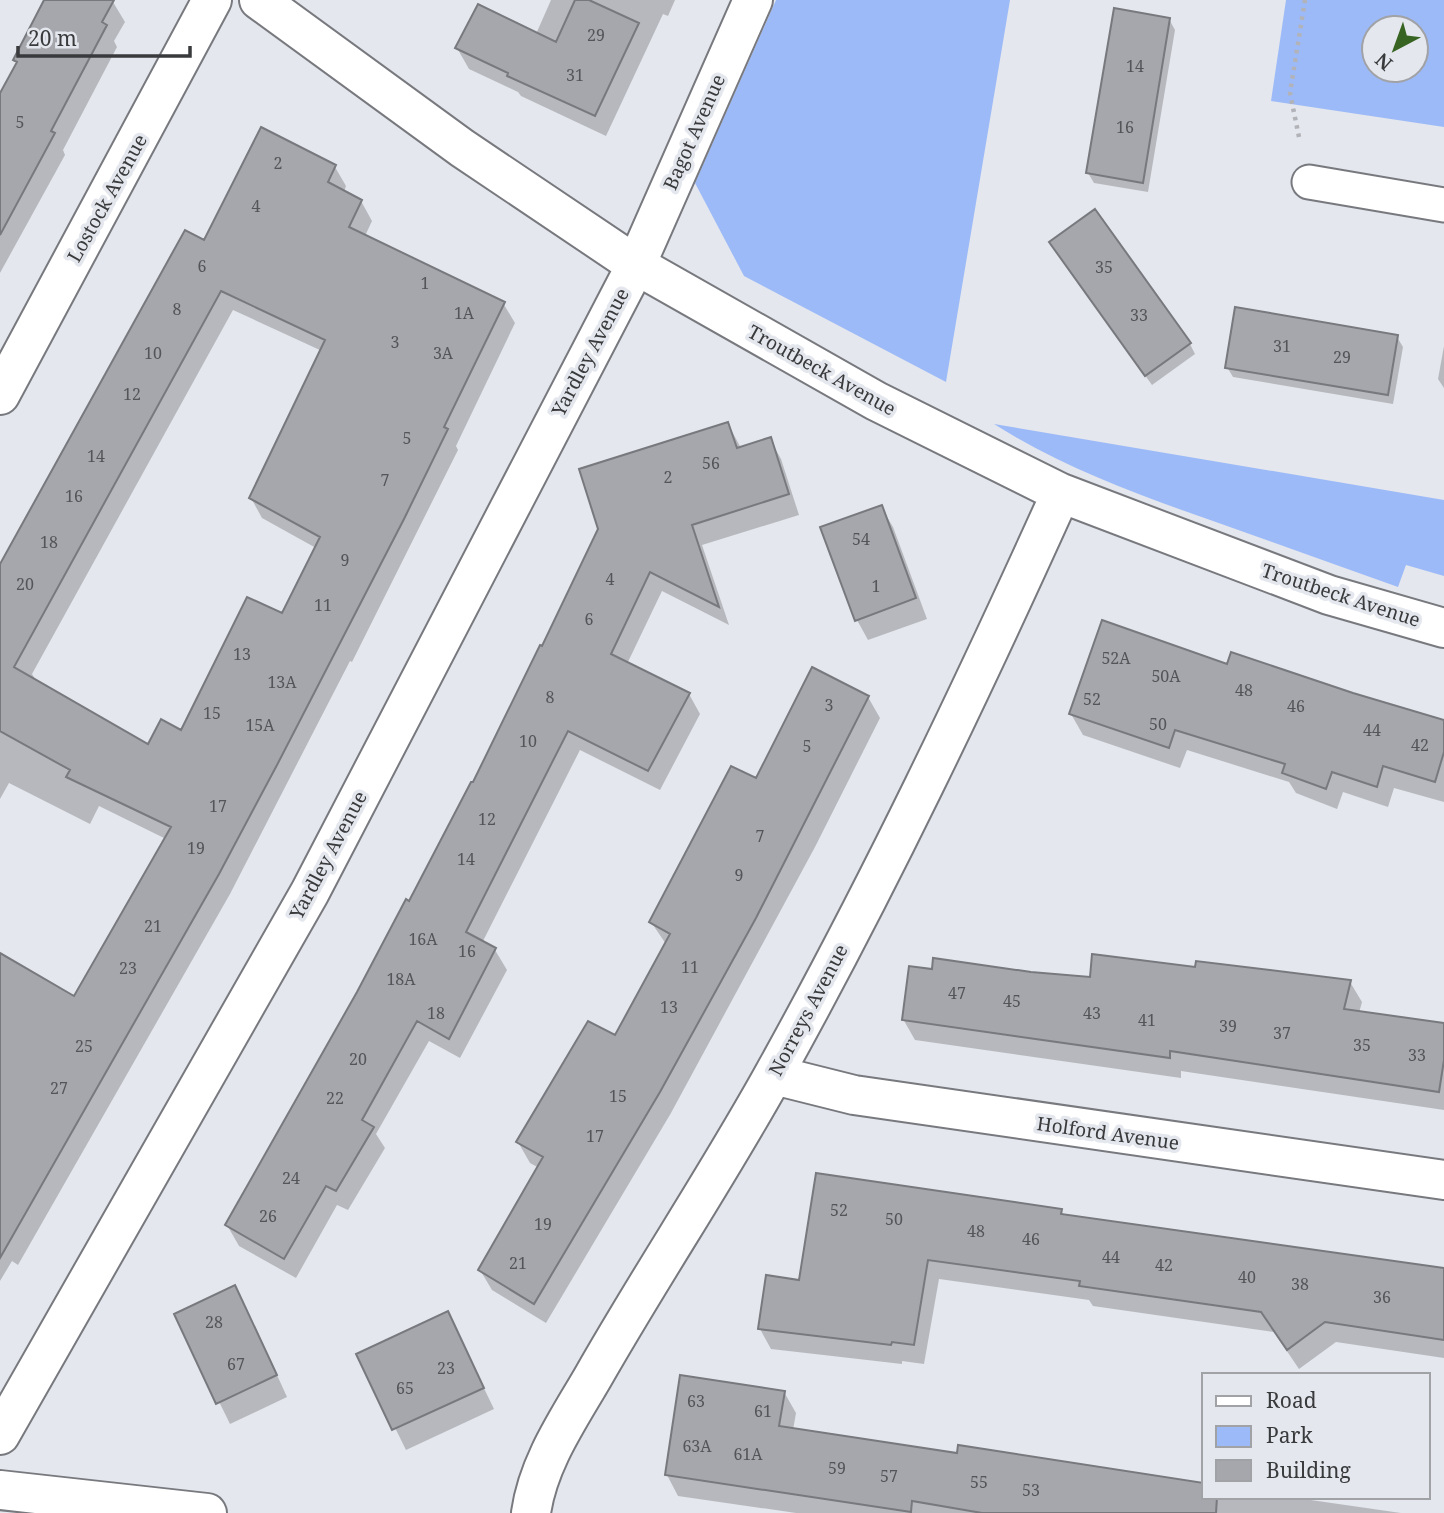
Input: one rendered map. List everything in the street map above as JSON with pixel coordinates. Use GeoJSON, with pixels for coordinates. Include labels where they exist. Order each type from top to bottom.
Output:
{"type":"FeatureCollection","features":[{"type":"Feature","properties":{"kind":"street","name":"Lostock Avenue"},"geometry":{"type":"LineString","coordinates":[[0,394],[212,0]]}},
{"type":"Feature","properties":{"kind":"street","name":"Troutbeck Avenue"},"geometry":{"type":"LineString","coordinates":[[259,0],[462,148],[636,265],[876,401],[1061,493],[1329,595],[1444,628]]}},
{"type":"Feature","properties":{"kind":"street","name":"Bagot Avenue"},"geometry":{"type":"LineString","coordinates":[[636,265],[753,0]]}},
{"type":"Feature","properties":{"kind":"street","name":"Yardley Avenue"},"geometry":{"type":"LineString","coordinates":[[0,1434],[310,892],[636,265]]}},
{"type":"Feature","properties":{"kind":"street","name":"Norreys Avenue"},"geometry":{"type":"LineString","coordinates":[[531,1513],[533,1497],[547,1458],[604,1357],[774,1075],[916,802],[969,694],[1061,493]]}},
{"type":"Feature","properties":{"kind":"street","name":"Holford Avenue"},"geometry":{"type":"LineString","coordinates":[[774,1075],[854,1096],[1444,1180]]}},
{"type":"Feature","properties":{"kind":"street"},"geometry":{"type":"LineString","coordinates":[[0,1490],[207,1513]]}},
{"type":"Feature","properties":{"kind":"lane"},"geometry":{"type":"LineString","coordinates":[[1309,182],[1444,205]]}},
{"type":"Feature","properties":{"kind":"path"},"geometry":{"type":"LineString","coordinates":[[1305,0],[1290,93],[1309,182]]}},
{"type":"Feature","properties":{"kind":"green space"},"geometry":{"type":"Polygon","coordinates":[[[776,0],[1010,0],[946,382],[744,276],[695,183],[776,0]]]}},
{"type":"Feature","properties":{"kind":"green space"},"geometry":{"type":"Polygon","coordinates":[[[1286,0],[1444,0],[1444,127],[1271,101],[1286,0]]]}},
{"type":"Feature","properties":{"kind":"green space"},"geometry":{"type":"Polygon","coordinates":[[[994,424],[1444,500],[1444,576],[1406,565],[1398,587],[1129,490],[1046,454],[994,424]]]}},
{"type":"Feature","properties":{"kind":"building"},"geometry":{"type":"Polygon","coordinates":[[[44,0],[114,0],[102,22],[107,25],[51,131],[55,133],[0,235],[0,93],[17,62],[13,60],[44,0]]]}},
{"type":"Feature","properties":{"kind":"building"},"geometry":{"type":"Polygon","coordinates":[[[575,0],[589,0],[639,23],[595,116],[507,76],[508,73],[455,48],[478,4],[556,42],[575,0]]]}},
{"type":"Feature","properties":{"kind":"building"},"geometry":{"type":"Polygon","coordinates":[[[1114,8],[1170,18],[1143,183],[1086,173],[1114,8]]]}},
{"type":"Feature","properties":{"kind":"building"},"geometry":{"type":"Polygon","coordinates":[[[261,127],[336,165],[328,182],[362,200],[349,227],[505,302],[444,427],[448,429],[404,519],[277,765],[219,874],[0,1258],[0,953],[74,996],[171,827],[66,777],[70,770],[0,731],[0,564],[185,230],[204,240],[261,127]],[[221,291],[14,667],[148,744],[161,719],[181,730],[247,597],[282,613],[320,537],[249,498],[325,340],[221,291]]]}},
{"type":"Feature","properties":{"kind":"building"},"geometry":{"type":"Polygon","coordinates":[[[1095,209],[1191,343],[1145,376],[1049,242],[1095,209]]]}},
{"type":"Feature","properties":{"kind":"building"},"geometry":{"type":"Polygon","coordinates":[[[1235,307],[1398,335],[1388,395],[1225,368],[1235,307]]]}},
{"type":"Feature","properties":{"kind":"building"},"geometry":{"type":"Polygon","coordinates":[[[728,422],[737,448],[771,437],[789,494],[692,525],[719,607],[650,572],[611,654],[690,693],[648,771],[568,731],[466,932],[496,948],[449,1039],[417,1021],[362,1120],[374,1127],[336,1191],[326,1186],[284,1259],[225,1225],[357,992],[406,899],[409,901],[473,782],[598,529],[579,469],[728,422]]]}},
{"type":"Feature","properties":{"kind":"building"},"geometry":{"type":"Polygon","coordinates":[[[882,505],[916,598],[855,621],[820,527],[882,505]]]}},
{"type":"Feature","properties":{"kind":"building"},"geometry":{"type":"Polygon","coordinates":[[[1102,620],[1227,664],[1231,652],[1444,720],[1444,752],[1435,782],[1383,766],[1377,787],[1332,772],[1326,789],[1282,773],[1285,764],[1175,730],[1169,748],[1069,714],[1102,620]]]}},
{"type":"Feature","properties":{"kind":"building"},"geometry":{"type":"Polygon","coordinates":[[[812,667],[869,696],[756,918],[660,1092],[534,1304],[478,1270],[543,1157],[516,1142],[588,1021],[615,1035],[670,934],[649,922],[731,766],[756,778],[812,667]]]}},
{"type":"Feature","properties":{"kind":"building"},"geometry":{"type":"Polygon","coordinates":[[[1092,954],[1195,967],[1196,961],[1351,980],[1344,1009],[1444,1023],[1444,1060],[1439,1092],[1170,1051],[1170,1058],[902,1020],[909,966],[932,969],[933,958],[1031,972],[1090,977],[1092,954]]]}},
{"type":"Feature","properties":{"kind":"building"},"geometry":{"type":"Polygon","coordinates":[[[816,1173],[1062,1209],[1061,1214],[1444,1268],[1444,1340],[1325,1322],[1287,1350],[1261,1312],[1079,1286],[1080,1281],[928,1260],[914,1345],[892,1342],[891,1345],[758,1329],[766,1275],[799,1280],[816,1173]]]}},
{"type":"Feature","properties":{"kind":"building"},"geometry":{"type":"Polygon","coordinates":[[[235,1285],[277,1375],[216,1404],[174,1314],[235,1285]]]}},
{"type":"Feature","properties":{"kind":"building"},"geometry":{"type":"Polygon","coordinates":[[[448,1311],[484,1388],[392,1430],[356,1354],[448,1311]]]}},
{"type":"Feature","properties":{"kind":"building"},"geometry":{"type":"Polygon","coordinates":[[[680,1375],[785,1391],[779,1426],[957,1453],[958,1445],[1202,1483],[1202,1499],[1217,1499],[1216,1513],[982,1513],[912,1501],[911,1512],[665,1475],[680,1375]]]}}]}
